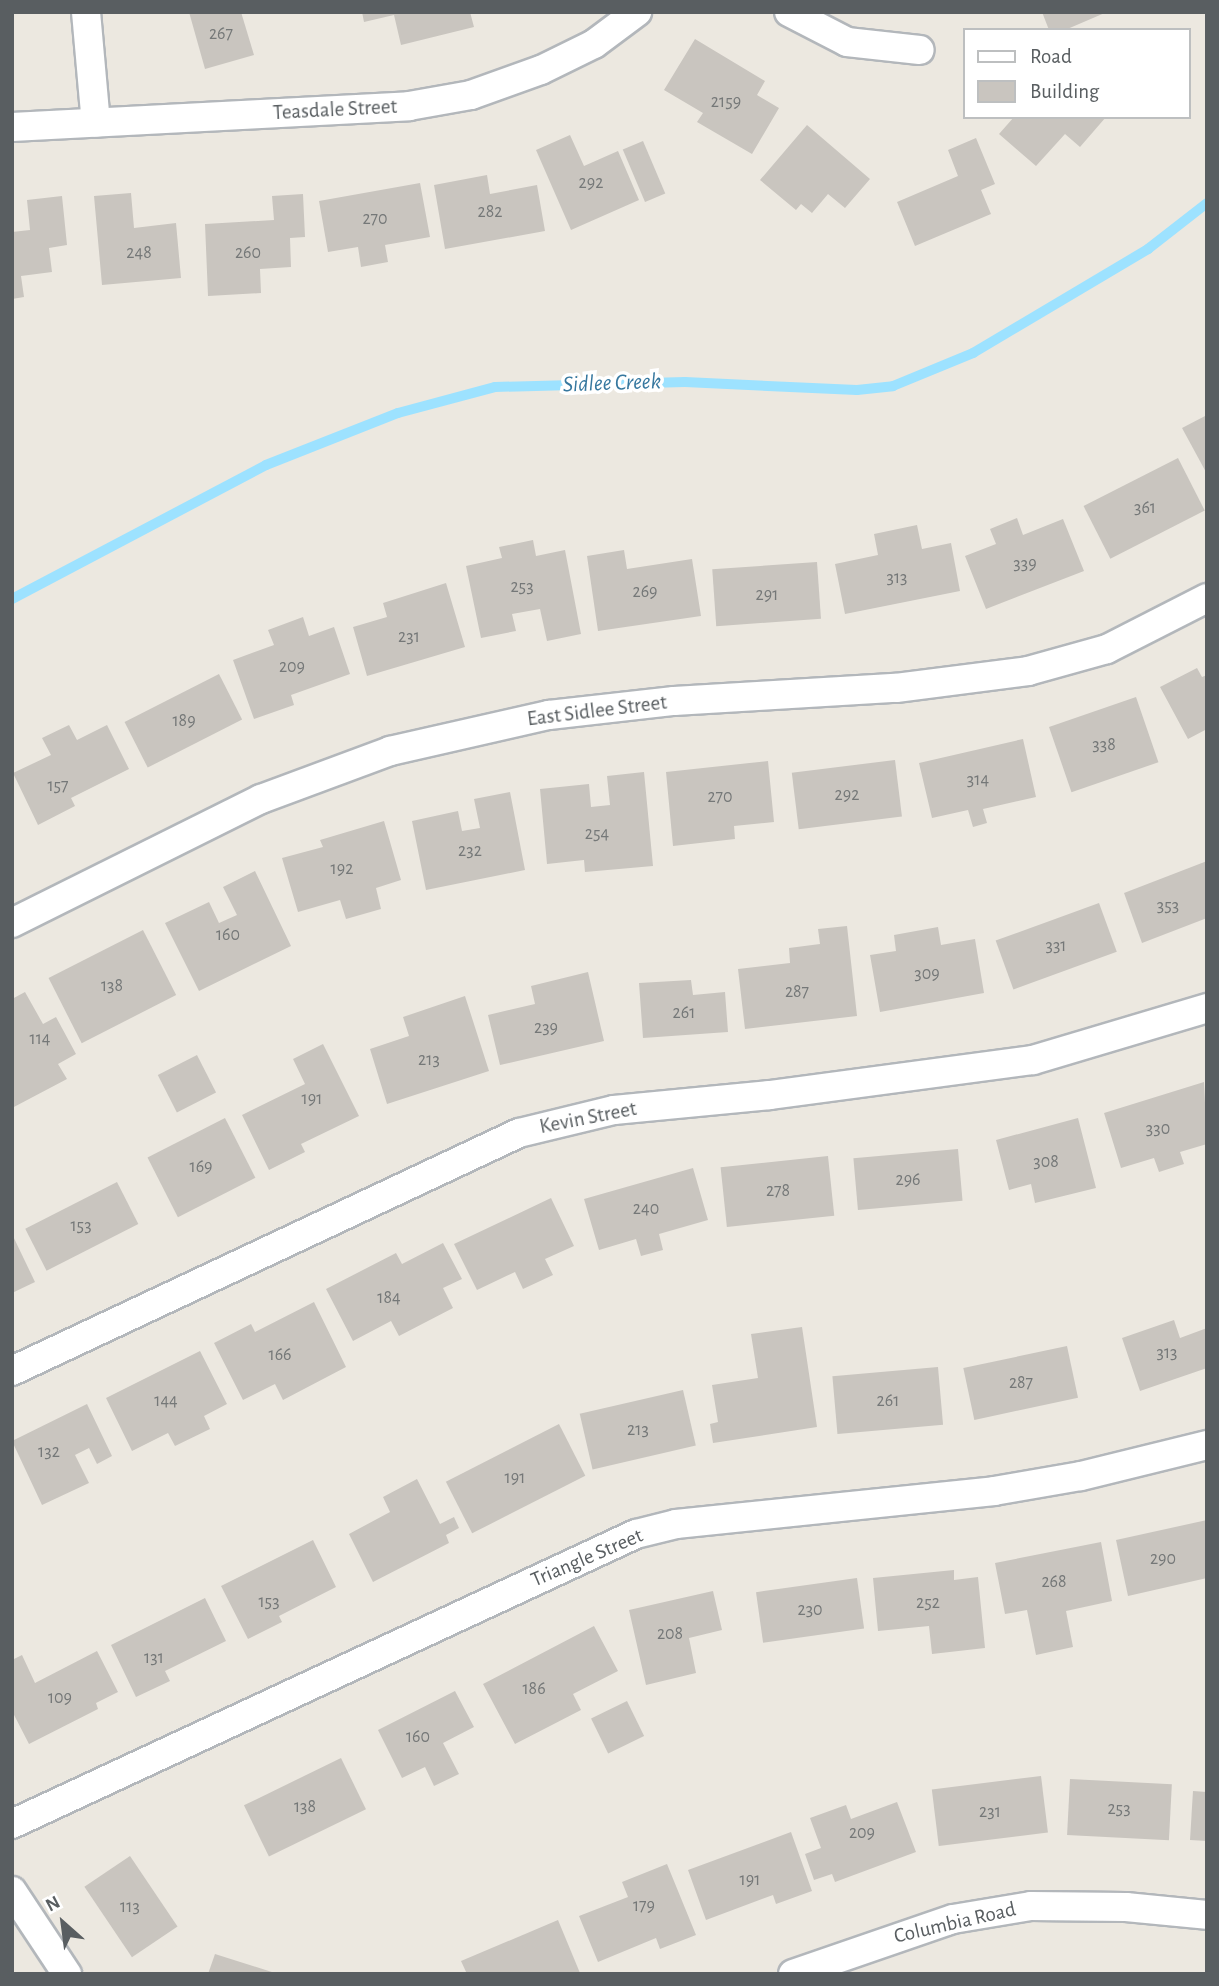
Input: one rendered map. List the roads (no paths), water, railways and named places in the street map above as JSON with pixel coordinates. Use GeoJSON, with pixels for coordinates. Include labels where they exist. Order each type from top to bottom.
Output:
{"type":"FeatureCollection","features":[{"type":"Feature","properties":{"kind":"street"},"geometry":{"type":"LineString","coordinates":[[86,12],[96,123]]}},
{"type":"Feature","properties":{"kind":"street","name":"Teasdale Street"},"geometry":{"type":"LineString","coordinates":[[12,127],[409,106],[471,95],[541,70],[594,44],[637,12]]}},
{"type":"Feature","properties":{"kind":"street"},"geometry":{"type":"LineString","coordinates":[[789,12],[847,42],[920,50]]}},
{"type":"Feature","properties":{"kind":"street","name":"East Sidlee Street"},"geometry":{"type":"LineString","coordinates":[[12,923],[249,805],[390,751],[548,715],[674,701],[896,688],[1028,671],[1107,649],[1207,598]]}},
{"type":"Feature","properties":{"kind":"street","name":"Kevin Street"},"geometry":{"type":"LineString","coordinates":[[12,1371],[519,1133],[614,1110],[770,1095],[1032,1060],[1207,1008]]}},
{"type":"Feature","properties":{"kind":"street","name":"Triangle Street"},"geometry":{"type":"LineString","coordinates":[[12,1824],[636,1534],[676,1524],[994,1492],[1081,1476],[1207,1445]]}},
{"type":"Feature","properties":{"kind":"street"},"geometry":{"type":"LineString","coordinates":[[12,1891],[67,1974]]}},
{"type":"Feature","properties":{"kind":"street","name":"Columbia Road"},"geometry":{"type":"LineString","coordinates":[[793,1974],[942,1922],[1031,1906],[1126,1907],[1207,1915]]}},
{"type":"Feature","properties":{"kind":"waterway","name":"Sidlee Creek"},"geometry":{"type":"LineString","coordinates":[[12,599],[266,465],[398,413],[495,387],[685,382],[857,390],[893,386],[973,353],[1148,249],[1207,203]]}}]}
